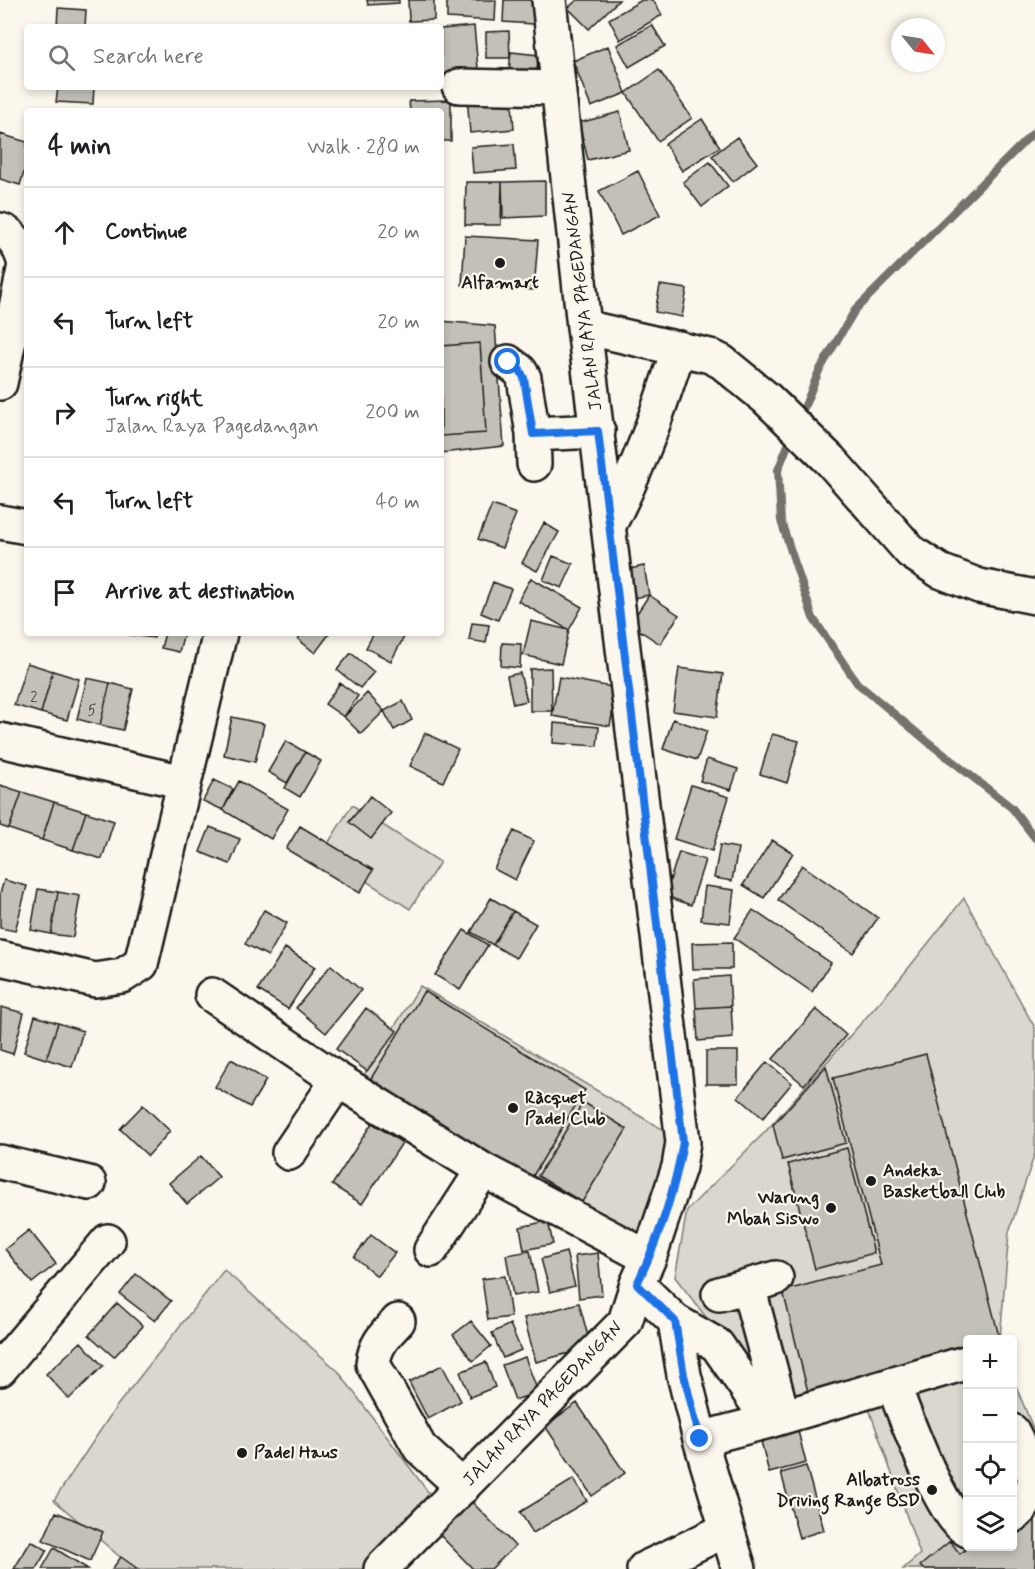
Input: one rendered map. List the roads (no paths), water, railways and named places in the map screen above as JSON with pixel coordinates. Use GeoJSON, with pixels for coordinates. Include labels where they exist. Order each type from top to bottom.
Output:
{"type":"FeatureCollection","features":[{"type":"Feature","properties":{"kind":"street","name":"JALAN RAYA PAGEDANGAN"},"geometry":{"type":"LineString","coordinates":[[381,1569],[624,1322],[679,1167],[683,1142],[584,327],[549,0]]}},
{"type":"Feature","properties":{"kind":"street"},"geometry":{"type":"LineString","coordinates":[[459,86],[558,88]]}},
{"type":"Feature","properties":{"kind":"street"},"geometry":{"type":"LineString","coordinates":[[0,230],[5,231],[21,250],[24,261]]}},
{"type":"Feature","properties":{"kind":"street"},"geometry":{"type":"LineString","coordinates":[[0,383],[24,269]]}},
{"type":"Feature","properties":{"kind":"street"},"geometry":{"type":"LineString","coordinates":[[584,327],[679,348],[710,356],[722,362],[766,398],[830,460],[911,552],[940,571],[979,586],[1035,597]]}},
{"type":"Feature","properties":{"kind":"street"},"geometry":{"type":"LineString","coordinates":[[609,525],[626,492],[652,430],[679,348]]}},
{"type":"Feature","properties":{"kind":"street"},"geometry":{"type":"LineString","coordinates":[[508,362],[520,370],[524,378],[534,449],[598,431]]}},
{"type":"Feature","properties":{"kind":"street"},"geometry":{"type":"LineString","coordinates":[[0,522],[24,527]]}},
{"type":"Feature","properties":{"kind":"street"},"geometry":{"type":"LineString","coordinates":[[0,958],[95,980],[122,976],[141,964],[219,636]]}},
{"type":"Feature","properties":{"kind":"street"},"geometry":{"type":"LineString","coordinates":[[0,740],[184,782]]}},
{"type":"Feature","properties":{"kind":"street"},"geometry":{"type":"LineString","coordinates":[[212,995],[339,1080],[643,1271],[675,1321],[684,1375],[700,1439],[726,1530],[740,1569]]}},
{"type":"Feature","properties":{"kind":"street"},"geometry":{"type":"LineString","coordinates":[[289,1153],[339,1080]]}},
{"type":"Feature","properties":{"kind":"street"},"geometry":{"type":"LineString","coordinates":[[0,1162],[89,1183]]}},
{"type":"Feature","properties":{"kind":"street"},"geometry":{"type":"LineString","coordinates":[[430,1250],[483,1170]]}},
{"type":"Feature","properties":{"kind":"street"},"geometry":{"type":"LineString","coordinates":[[0,1369],[108,1241]]}},
{"type":"Feature","properties":{"kind":"street"},"geometry":{"type":"LineString","coordinates":[[748,1286],[776,1419]]}},
{"type":"Feature","properties":{"kind":"street"},"geometry":{"type":"LineString","coordinates":[[398,1321],[379,1341],[374,1353],[373,1364],[420,1448],[463,1487]]}},
{"type":"Feature","properties":{"kind":"street"},"geometry":{"type":"LineString","coordinates":[[675,1321],[717,1345],[776,1419]]}},
{"type":"Feature","properties":{"kind":"street"},"geometry":{"type":"LineString","coordinates":[[700,1439],[963,1364]]}},
{"type":"Feature","properties":{"kind":"street"},"geometry":{"type":"LineString","coordinates":[[893,1384],[941,1498],[963,1528]]}},
{"type":"Feature","properties":{"kind":"street"},"geometry":{"type":"LineString","coordinates":[[1017,1441],[1035,1478],[1020,1511],[1017,1513]]}},
{"type":"Feature","properties":{"kind":"street"},"geometry":{"type":"LineString","coordinates":[[644,1569],[726,1530]]}},
{"type":"Feature","properties":{"kind":"waterway"},"geometry":{"type":"LineString","coordinates":[[799,420],[819,371],[855,310],[1035,131]]}},
{"type":"Feature","properties":{"kind":"waterway"},"geometry":{"type":"LineString","coordinates":[[792,435],[778,470],[781,521],[813,618],[857,683],[1012,808],[1035,838]]}},
{"type":"Feature","properties":{"kind":"place","name":"Alfamart"},"geometry":{"type":"Point","coordinates":[500,263]}},
{"type":"Feature","properties":{"kind":"place","name":"Ràcquet Padel Club"},"geometry":{"type":"Point","coordinates":[513,1108]}},
{"type":"Feature","properties":{"kind":"place","name":"Andeka Basketball Club"},"geometry":{"type":"Point","coordinates":[871,1181]}},
{"type":"Feature","properties":{"kind":"place","name":"Warung Mbah Siswo"},"geometry":{"type":"Point","coordinates":[831,1208]}},
{"type":"Feature","properties":{"kind":"place","name":"Padel Haus"},"geometry":{"type":"Point","coordinates":[242,1453]}},
{"type":"Feature","properties":{"kind":"place","name":"Albatross Driving Range BSD"},"geometry":{"type":"Point","coordinates":[932,1490]}}]}
